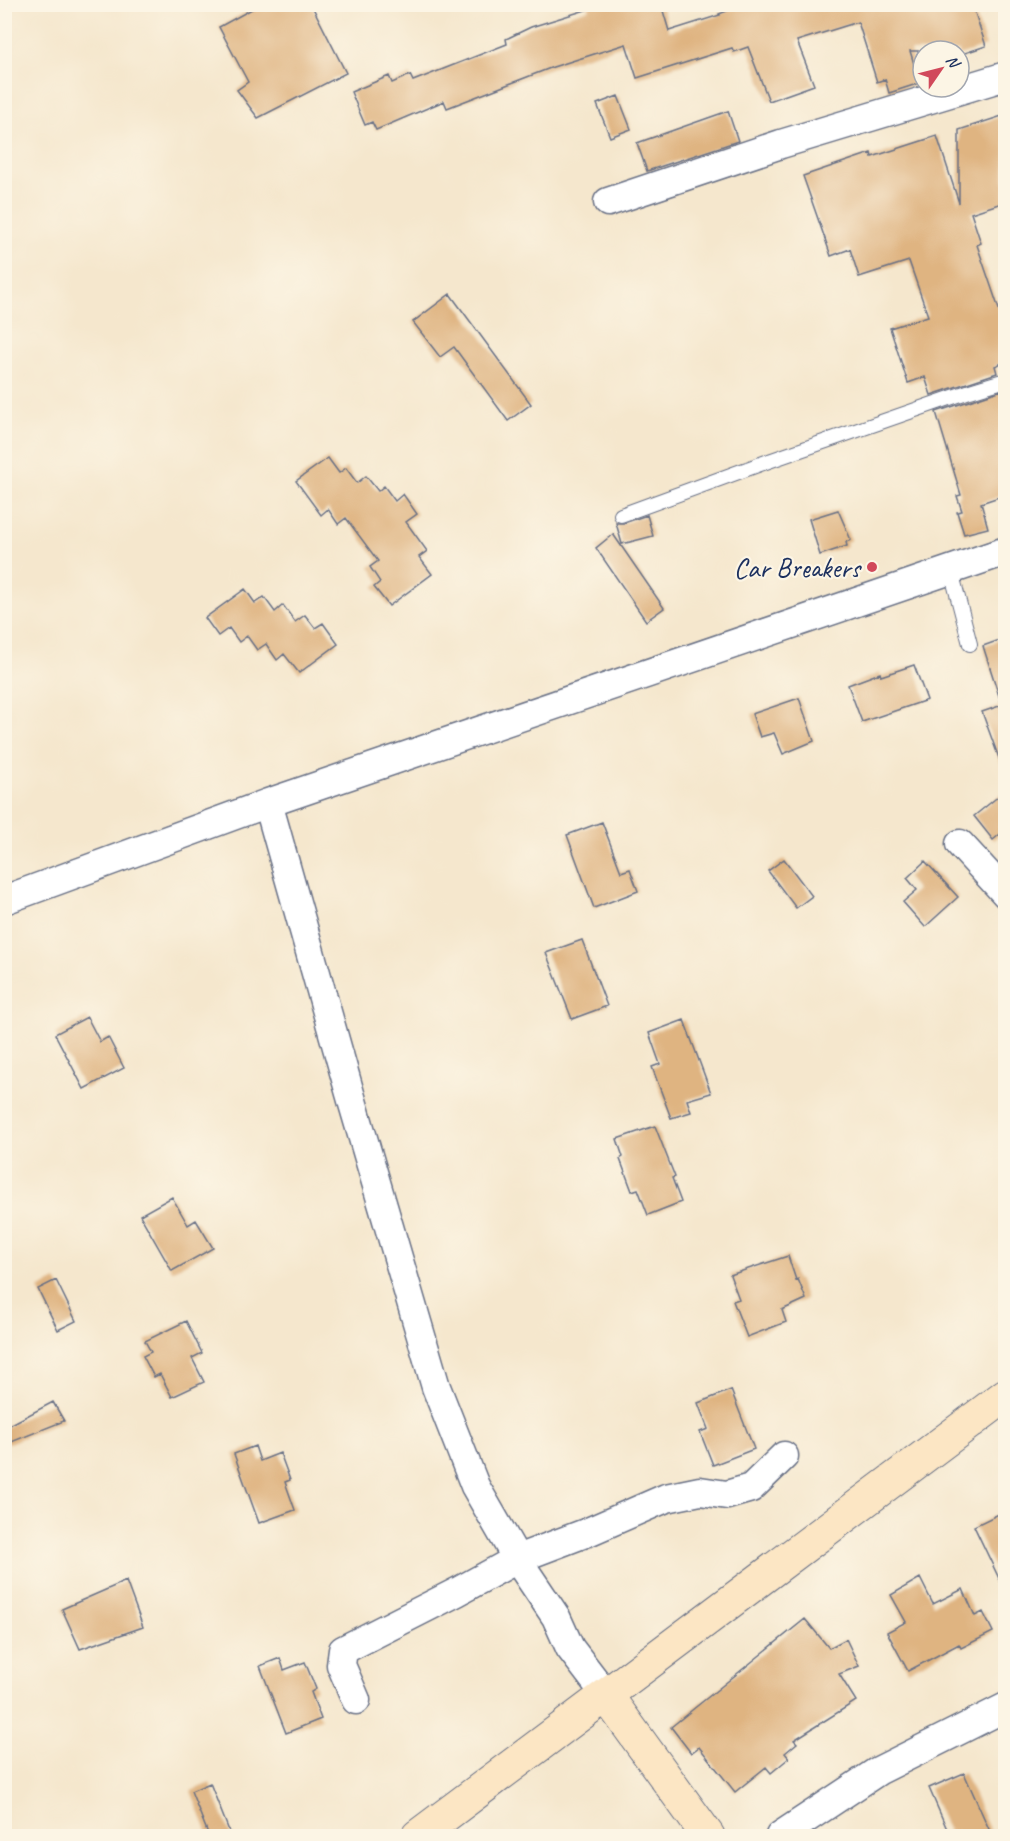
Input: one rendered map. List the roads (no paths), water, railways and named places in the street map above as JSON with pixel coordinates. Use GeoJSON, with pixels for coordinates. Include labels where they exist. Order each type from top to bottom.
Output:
{"type":"FeatureCollection","features":[{"type":"Feature","properties":{"kind":"street"},"geometry":{"type":"LineString","coordinates":[[608,202],[781,144],[1005,76]]}},
{"type":"Feature","properties":{"kind":"street"},"geometry":{"type":"LineString","coordinates":[[4,900],[268,803],[1005,552]]}},
{"type":"Feature","properties":{"kind":"street"},"geometry":{"type":"LineString","coordinates":[[268,803],[352,1104],[436,1387],[475,1486],[516,1559],[556,1617],[570,1648],[708,1836]]}},
{"type":"Feature","properties":{"kind":"street"},"geometry":{"type":"LineString","coordinates":[[960,844],[1005,894]]}},
{"type":"Feature","properties":{"kind":"street"},"geometry":{"type":"LineString","coordinates":[[418,1836],[1005,1395]]}},
{"type":"Feature","properties":{"kind":"street"},"geometry":{"type":"LineString","coordinates":[[356,1700],[341,1665],[344,1650],[516,1559],[588,1532],[666,1498],[700,1491],[728,1496],[751,1488],[784,1456]]}},
{"type":"Feature","properties":{"kind":"street"},"geometry":{"type":"LineString","coordinates":[[780,1836],[878,1771],[1005,1707]]}},
{"type":"Feature","properties":{"kind":"lane"},"geometry":{"type":"LineString","coordinates":[[621,515],[800,450],[1005,380]]}},
{"type":"Feature","properties":{"kind":"lane"},"geometry":{"type":"LineString","coordinates":[[951,570],[969,644]]}},
{"type":"Feature","properties":{"kind":"place","name":"Car Breakers"},"geometry":{"type":"Point","coordinates":[872,567]}}]}
